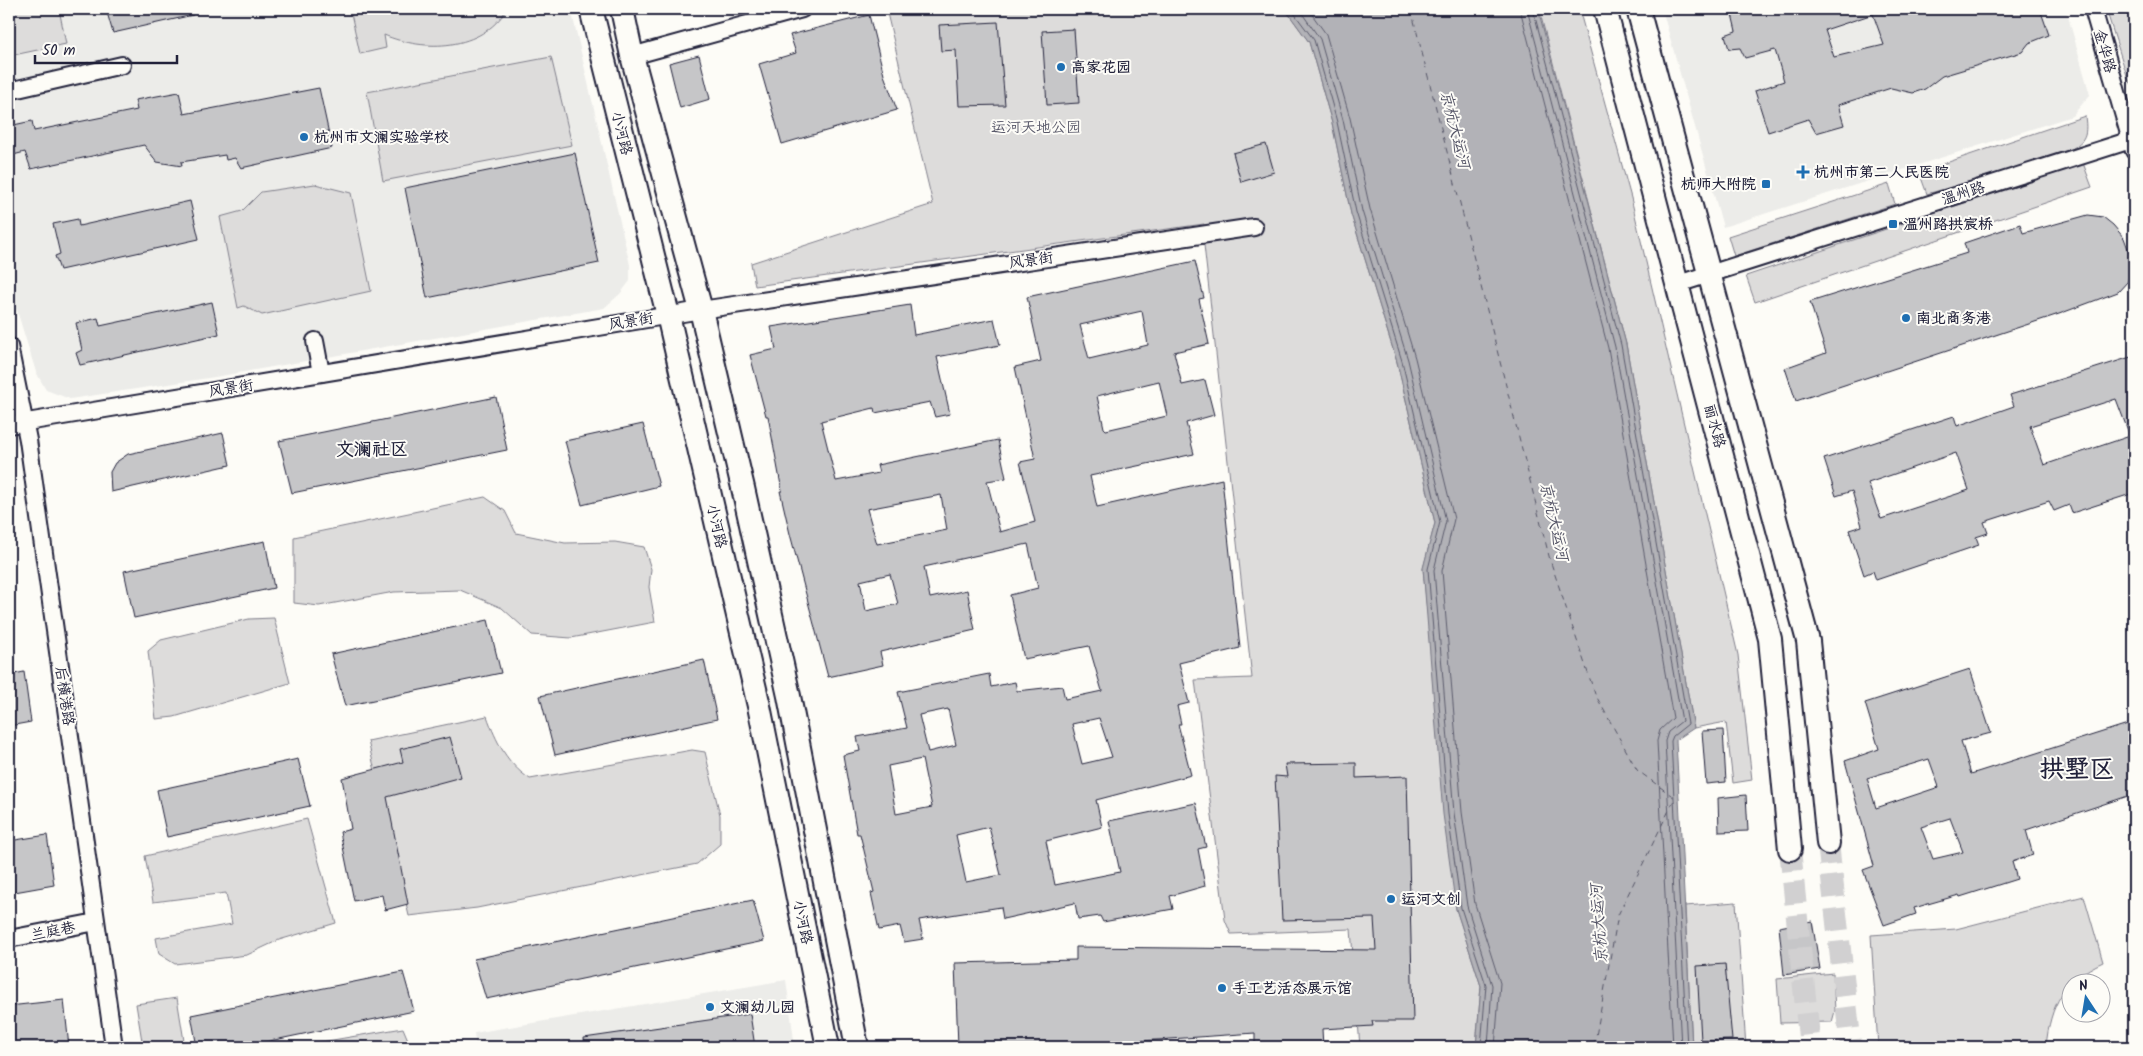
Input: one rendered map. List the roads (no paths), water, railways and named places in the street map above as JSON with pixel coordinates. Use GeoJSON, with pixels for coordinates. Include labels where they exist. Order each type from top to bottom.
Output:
{"type":"FeatureCollection","features":[{"type":"Feature","properties":{"kind":"main road","name":"小河路"},"geometry":{"type":"LineString","coordinates":[[591,9],[668,315],[759,706],[828,1047]]}},
{"type":"Feature","properties":{"kind":"main road","name":"小河路"},"geometry":{"type":"LineString","coordinates":[[622,9],[632,56],[701,310],[744,488],[787,687],[857,1047]]}},
{"type":"Feature","properties":{"kind":"main road","name":"丽水路"},"geometry":{"type":"LineString","coordinates":[[1605,9],[1770,639],[1790,850]]}},
{"type":"Feature","properties":{"kind":"main road"},"geometry":{"type":"LineString","coordinates":[[1638,9],[1808,642],[1828,843]]}},
{"type":"Feature","properties":{"kind":"street"},"geometry":{"type":"LineString","coordinates":[[632,56],[802,9]]}},
{"type":"Feature","properties":{"kind":"street","name":"金华路"},"geometry":{"type":"LineString","coordinates":[[2093,9],[2133,143]]}},
{"type":"Feature","properties":{"kind":"street"},"geometry":{"type":"LineString","coordinates":[[9,90],[122,65]]}},
{"type":"Feature","properties":{"kind":"street","name":"温州路"},"geometry":{"type":"LineString","coordinates":[[1678,284],[2133,143]]}},
{"type":"Feature","properties":{"kind":"street","name":"风景街"},"geometry":{"type":"LineString","coordinates":[[16,424],[668,315],[1254,227]]}},
{"type":"Feature","properties":{"kind":"street"},"geometry":{"type":"LineString","coordinates":[[315,341],[321,373]]}},
{"type":"Feature","properties":{"kind":"street","name":"后横港路"},"geometry":{"type":"LineString","coordinates":[[9,346],[16,424],[96,922],[114,1047]]}},
{"type":"Feature","properties":{"kind":"street","name":"兰庭巷"},"geometry":{"type":"LineString","coordinates":[[9,939],[96,922]]}},
{"type":"Feature","properties":{"kind":"water","name":"京杭大运河"},"geometry":{"type":"Polygon","coordinates":[[[1285,9],[1538,9],[1626,344],[1694,728],[1676,740],[1692,1047],[1476,1047],[1481,986],[1456,909],[1443,814],[1423,568],[1435,523],[1397,362],[1351,214],[1332,123],[1309,42],[1285,9]]]}},
{"type":"Feature","properties":{"kind":"tunnel"},"geometry":{"type":"LineString","coordinates":[[1828,843],[1851,1047]]}},
{"type":"Feature","properties":{"kind":"tunnel"},"geometry":{"type":"LineString","coordinates":[[1790,849],[1810,1047]]}},
{"type":"Feature","properties":{"kind":"place","name":"高家花园"},"geometry":{"type":"Point","coordinates":[1061,67]}},
{"type":"Feature","properties":{"kind":"place","name":"杭州市文澜实验学校"},"geometry":{"type":"Point","coordinates":[304,137]}},
{"type":"Feature","properties":{"kind":"place","name":"杭州市第二人民医院"},"geometry":{"type":"Point","coordinates":[1803,172]}},
{"type":"Feature","properties":{"kind":"place","name":"杭师大附院"},"geometry":{"type":"Point","coordinates":[1766,184]}},
{"type":"Feature","properties":{"kind":"place","name":"温州路拱宸桥"},"geometry":{"type":"Point","coordinates":[1893,224]}},
{"type":"Feature","properties":{"kind":"place","name":"南北商务港"},"geometry":{"type":"Point","coordinates":[1906,318]}},
{"type":"Feature","properties":{"kind":"place","name":"运河文创"},"geometry":{"type":"Point","coordinates":[1391,899]}},
{"type":"Feature","properties":{"kind":"place","name":"手工艺活态展示馆"},"geometry":{"type":"Point","coordinates":[1222,988]}},
{"type":"Feature","properties":{"kind":"place","name":"文澜幼儿园"},"geometry":{"type":"Point","coordinates":[710,1007]}},
{"type":"Feature","properties":{"kind":"district","name":"文澜社区"},"geometry":{"type":"Point","coordinates":[372,449]}},
{"type":"Feature","properties":{"kind":"district","name":"拱墅区"},"geometry":{"type":"Point","coordinates":[2077,768]}},
{"type":"Feature","properties":{"kind":"park label","name":"运河天地公园"},"geometry":{"type":"Point","coordinates":[1036,127]}}]}
